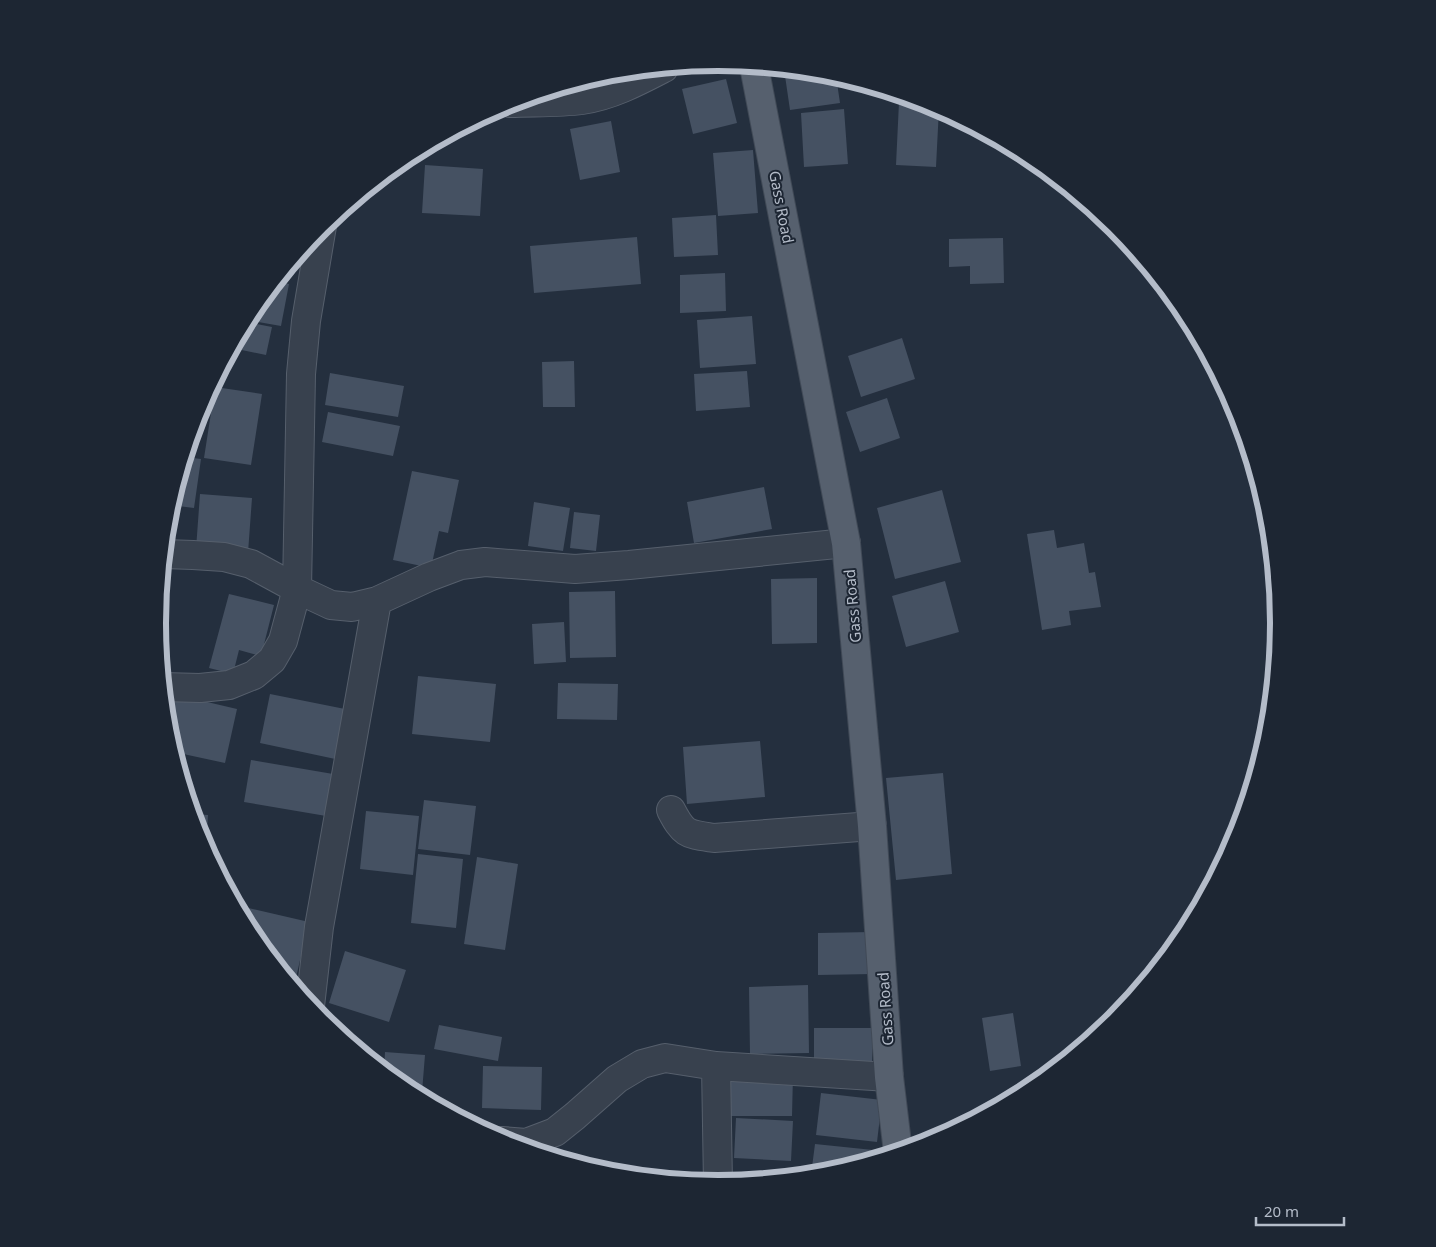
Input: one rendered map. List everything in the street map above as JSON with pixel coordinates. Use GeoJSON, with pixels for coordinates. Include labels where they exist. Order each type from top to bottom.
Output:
{"type":"FeatureCollection","features":[{"type":"Feature","properties":{"kind":"main road","name":"Gass Road"},"geometry":{"type":"LineString","coordinates":[[755,72],[846,543],[872,826],[889,1077],[897,1146]]}},
{"type":"Feature","properties":{"kind":"street"},"geometry":{"type":"LineString","coordinates":[[538,102],[584,100],[611,93],[650,76]]}},
{"type":"Feature","properties":{"kind":"street"},"geometry":{"type":"LineString","coordinates":[[169,687],[200,688],[229,685],[254,675],[272,660],[283,641],[297,589],[301,374],[306,321],[319,242]]}},
{"type":"Feature","properties":{"kind":"street"},"geometry":{"type":"LineString","coordinates":[[170,554],[224,557],[250,564],[331,606],[352,607],[377,601],[429,577],[461,566],[485,562],[574,569],[846,543]]}},
{"type":"Feature","properties":{"kind":"street"},"geometry":{"type":"LineString","coordinates":[[311,996],[319,927],[377,601]]}},
{"type":"Feature","properties":{"kind":"street"},"geometry":{"type":"LineString","coordinates":[[671,810],[680,826],[691,834],[714,838],[872,826]]}},
{"type":"Feature","properties":{"kind":"street"},"geometry":{"type":"LineString","coordinates":[[529,1142],[554,1132],[617,1079],[642,1064],[665,1058],[716,1066],[889,1077]]}},
{"type":"Feature","properties":{"kind":"street"},"geometry":{"type":"LineString","coordinates":[[716,1066],[718,1176]]}},
{"type":"Feature","properties":{"kind":"building"},"geometry":{"type":"Polygon","coordinates":[[[785,75],[837,85],[840,103],[790,110],[785,75]]]}},
{"type":"Feature","properties":{"kind":"building"},"geometry":{"type":"Polygon","coordinates":[[[726,79],[737,123],[693,134],[682,89],[726,79]]]}},
{"type":"Feature","properties":{"kind":"building"},"geometry":{"type":"Polygon","coordinates":[[[899,102],[939,117],[936,167],[896,165],[899,102]]]}},
{"type":"Feature","properties":{"kind":"building"},"geometry":{"type":"Polygon","coordinates":[[[844,109],[848,164],[804,167],[801,113],[844,109]]]}},
{"type":"Feature","properties":{"kind":"building"},"geometry":{"type":"Polygon","coordinates":[[[611,121],[620,172],[580,180],[570,129],[611,121]]]}},
{"type":"Feature","properties":{"kind":"building"},"geometry":{"type":"Polygon","coordinates":[[[753,150],[758,213],[718,216],[713,153],[753,150]]]}},
{"type":"Feature","properties":{"kind":"building"},"geometry":{"type":"Polygon","coordinates":[[[425,165],[483,169],[480,216],[422,213],[425,165]]]}},
{"type":"Feature","properties":{"kind":"building"},"geometry":{"type":"Polygon","coordinates":[[[716,215],[718,255],[674,257],[672,218],[716,215]]]}},
{"type":"Feature","properties":{"kind":"building"},"geometry":{"type":"Polygon","coordinates":[[[637,237],[641,284],[534,293],[530,246],[637,237]]]}},
{"type":"Feature","properties":{"kind":"building"},"geometry":{"type":"Polygon","coordinates":[[[1003,238],[1004,283],[970,284],[970,266],[949,267],[949,239],[1003,238]]]}},
{"type":"Feature","properties":{"kind":"building"},"geometry":{"type":"Polygon","coordinates":[[[725,273],[726,311],[680,313],[680,275],[725,273]]]}},
{"type":"Feature","properties":{"kind":"building"},"geometry":{"type":"Polygon","coordinates":[[[284,283],[289,284],[281,326],[256,322],[284,283]]]}},
{"type":"Feature","properties":{"kind":"building"},"geometry":{"type":"Polygon","coordinates":[[[752,316],[756,364],[700,368],[697,320],[752,316]]]}},
{"type":"Feature","properties":{"kind":"building"},"geometry":{"type":"Polygon","coordinates":[[[255,324],[272,327],[266,355],[239,349],[255,324]]]}},
{"type":"Feature","properties":{"kind":"building"},"geometry":{"type":"Polygon","coordinates":[[[902,338],[915,379],[861,397],[848,356],[902,338]]]}},
{"type":"Feature","properties":{"kind":"building"},"geometry":{"type":"Polygon","coordinates":[[[574,361],[575,407],[543,407],[542,362],[574,361]]]}},
{"type":"Feature","properties":{"kind":"building"},"geometry":{"type":"Polygon","coordinates":[[[747,371],[750,407],[696,411],[694,374],[747,371]]]}},
{"type":"Feature","properties":{"kind":"building"},"geometry":{"type":"Polygon","coordinates":[[[330,373],[404,386],[398,417],[325,405],[330,373]]]}},
{"type":"Feature","properties":{"kind":"building"},"geometry":{"type":"Polygon","coordinates":[[[219,388],[262,394],[251,465],[204,458],[213,402],[219,388]]]}},
{"type":"Feature","properties":{"kind":"building"},"geometry":{"type":"Polygon","coordinates":[[[887,398],[900,438],[860,452],[846,412],[887,398]]]}},
{"type":"Feature","properties":{"kind":"building"},"geometry":{"type":"Polygon","coordinates":[[[328,412],[400,426],[393,456],[322,442],[328,412]]]}},
{"type":"Feature","properties":{"kind":"building"},"geometry":{"type":"Polygon","coordinates":[[[192,458],[201,459],[194,508],[179,506],[192,458]]]}},
{"type":"Feature","properties":{"kind":"building"},"geometry":{"type":"Polygon","coordinates":[[[412,471],[459,480],[448,533],[439,531],[431,568],[393,560],[412,471]]]}},
{"type":"Feature","properties":{"kind":"building"},"geometry":{"type":"Polygon","coordinates":[[[764,487],[772,529],[694,543],[687,502],[764,487]]]}},
{"type":"Feature","properties":{"kind":"building"},"geometry":{"type":"Polygon","coordinates":[[[942,490],[961,562],[895,579],[877,508],[942,490]]]}},
{"type":"Feature","properties":{"kind":"building"},"geometry":{"type":"Polygon","coordinates":[[[200,494],[252,498],[248,553],[196,549],[200,494]]]}},
{"type":"Feature","properties":{"kind":"building"},"geometry":{"type":"Polygon","coordinates":[[[534,502],[570,508],[563,551],[528,546],[534,502]]]}},
{"type":"Feature","properties":{"kind":"building"},"geometry":{"type":"Polygon","coordinates":[[[574,512],[600,515],[596,551],[570,548],[574,512]]]}},
{"type":"Feature","properties":{"kind":"building"},"geometry":{"type":"Polygon","coordinates":[[[1054,530],[1057,548],[1084,543],[1089,573],[1095,572],[1101,607],[1069,611],[1071,625],[1042,630],[1027,534],[1054,530]]]}},
{"type":"Feature","properties":{"kind":"building"},"geometry":{"type":"Polygon","coordinates":[[[817,578],[817,643],[772,644],[771,579],[817,578]]]}},
{"type":"Feature","properties":{"kind":"building"},"geometry":{"type":"Polygon","coordinates":[[[945,581],[959,632],[906,647],[892,596],[945,581]]]}},
{"type":"Feature","properties":{"kind":"building"},"geometry":{"type":"Polygon","coordinates":[[[615,591],[616,657],[570,658],[569,592],[615,591]]]}},
{"type":"Feature","properties":{"kind":"building"},"geometry":{"type":"Polygon","coordinates":[[[229,594],[274,605],[261,656],[239,650],[233,674],[209,668],[229,594]]]}},
{"type":"Feature","properties":{"kind":"building"},"geometry":{"type":"Polygon","coordinates":[[[564,622],[566,662],[534,664],[532,624],[564,622]]]}},
{"type":"Feature","properties":{"kind":"building"},"geometry":{"type":"Polygon","coordinates":[[[418,676],[496,684],[490,742],[412,734],[418,676]]]}},
{"type":"Feature","properties":{"kind":"building"},"geometry":{"type":"Polygon","coordinates":[[[558,683],[618,684],[617,720],[557,719],[558,683]]]}},
{"type":"Feature","properties":{"kind":"building"},"geometry":{"type":"Polygon","coordinates":[[[173,694],[237,709],[225,763],[182,754],[171,702],[173,694]]]}},
{"type":"Feature","properties":{"kind":"building"},"geometry":{"type":"Polygon","coordinates":[[[270,694],[350,710],[340,760],[260,743],[270,694]]]}},
{"type":"Feature","properties":{"kind":"building"},"geometry":{"type":"Polygon","coordinates":[[[760,741],[765,797],[687,804],[683,747],[760,741]]]}},
{"type":"Feature","properties":{"kind":"building"},"geometry":{"type":"Polygon","coordinates":[[[251,760],[339,775],[332,817],[244,802],[251,760]]]}},
{"type":"Feature","properties":{"kind":"building"},"geometry":{"type":"Polygon","coordinates":[[[943,773],[952,874],[896,880],[886,778],[943,773]]]}},
{"type":"Feature","properties":{"kind":"building"},"geometry":{"type":"Polygon","coordinates":[[[424,800],[476,806],[470,855],[418,849],[424,800]]]}},
{"type":"Feature","properties":{"kind":"building"},"geometry":{"type":"Polygon","coordinates":[[[366,811],[419,816],[413,875],[360,869],[366,811]]]}},
{"type":"Feature","properties":{"kind":"building"},"geometry":{"type":"Polygon","coordinates":[[[200,815],[208,815],[207,832],[200,815]]]}},
{"type":"Feature","properties":{"kind":"building"},"geometry":{"type":"Polygon","coordinates":[[[418,854],[463,859],[456,928],[411,923],[418,854]]]}},
{"type":"Feature","properties":{"kind":"building"},"geometry":{"type":"Polygon","coordinates":[[[477,857],[518,864],[505,950],[464,944],[477,857]]]}},
{"type":"Feature","properties":{"kind":"building"},"geometry":{"type":"Polygon","coordinates":[[[245,907],[309,922],[296,979],[280,960],[245,907]]]}},
{"type":"Feature","properties":{"kind":"building"},"geometry":{"type":"Polygon","coordinates":[[[872,932],[873,974],[818,975],[818,933],[872,932]]]}},
{"type":"Feature","properties":{"kind":"building"},"geometry":{"type":"Polygon","coordinates":[[[345,951],[406,970],[389,1022],[329,1003],[345,951]]]}},
{"type":"Feature","properties":{"kind":"building"},"geometry":{"type":"Polygon","coordinates":[[[808,985],[809,1053],[750,1054],[749,987],[808,985]]]}},
{"type":"Feature","properties":{"kind":"building"},"geometry":{"type":"Polygon","coordinates":[[[1013,1013],[1021,1066],[990,1071],[982,1018],[1013,1013]]]}},
{"type":"Feature","properties":{"kind":"building"},"geometry":{"type":"Polygon","coordinates":[[[439,1025],[502,1037],[498,1061],[434,1049],[439,1025]]]}},
{"type":"Feature","properties":{"kind":"building"},"geometry":{"type":"Polygon","coordinates":[[[814,1028],[872,1028],[872,1063],[814,1064],[814,1028]]]}},
{"type":"Feature","properties":{"kind":"building"},"geometry":{"type":"Polygon","coordinates":[[[385,1052],[425,1055],[422,1090],[411,1083],[384,1064],[385,1052]]]}},
{"type":"Feature","properties":{"kind":"building"},"geometry":{"type":"Polygon","coordinates":[[[483,1066],[542,1067],[541,1110],[482,1108],[483,1066]]]}},
{"type":"Feature","properties":{"kind":"building"},"geometry":{"type":"Polygon","coordinates":[[[731,1074],[793,1075],[792,1116],[730,1116],[731,1074]]]}},
{"type":"Feature","properties":{"kind":"building"},"geometry":{"type":"Polygon","coordinates":[[[821,1093],[882,1100],[877,1142],[816,1135],[821,1093]]]}},
{"type":"Feature","properties":{"kind":"building"},"geometry":{"type":"Polygon","coordinates":[[[736,1118],[793,1121],[791,1161],[734,1158],[736,1118]]]}},
{"type":"Feature","properties":{"kind":"building"},"geometry":{"type":"Polygon","coordinates":[[[815,1144],[873,1150],[873,1153],[861,1157],[812,1167],[815,1144]]]}},
{"type":"Feature","properties":{"kind":"building"},"geometry":{"type":"Polygon","coordinates":[[[628,1168],[652,1168],[652,1172],[628,1168]]]}},
{"type":"Feature","properties":{"kind":"building"},"geometry":{"type":"Polygon","coordinates":[[[664,1173],[707,1173],[707,1176],[664,1173]]]}}]}
